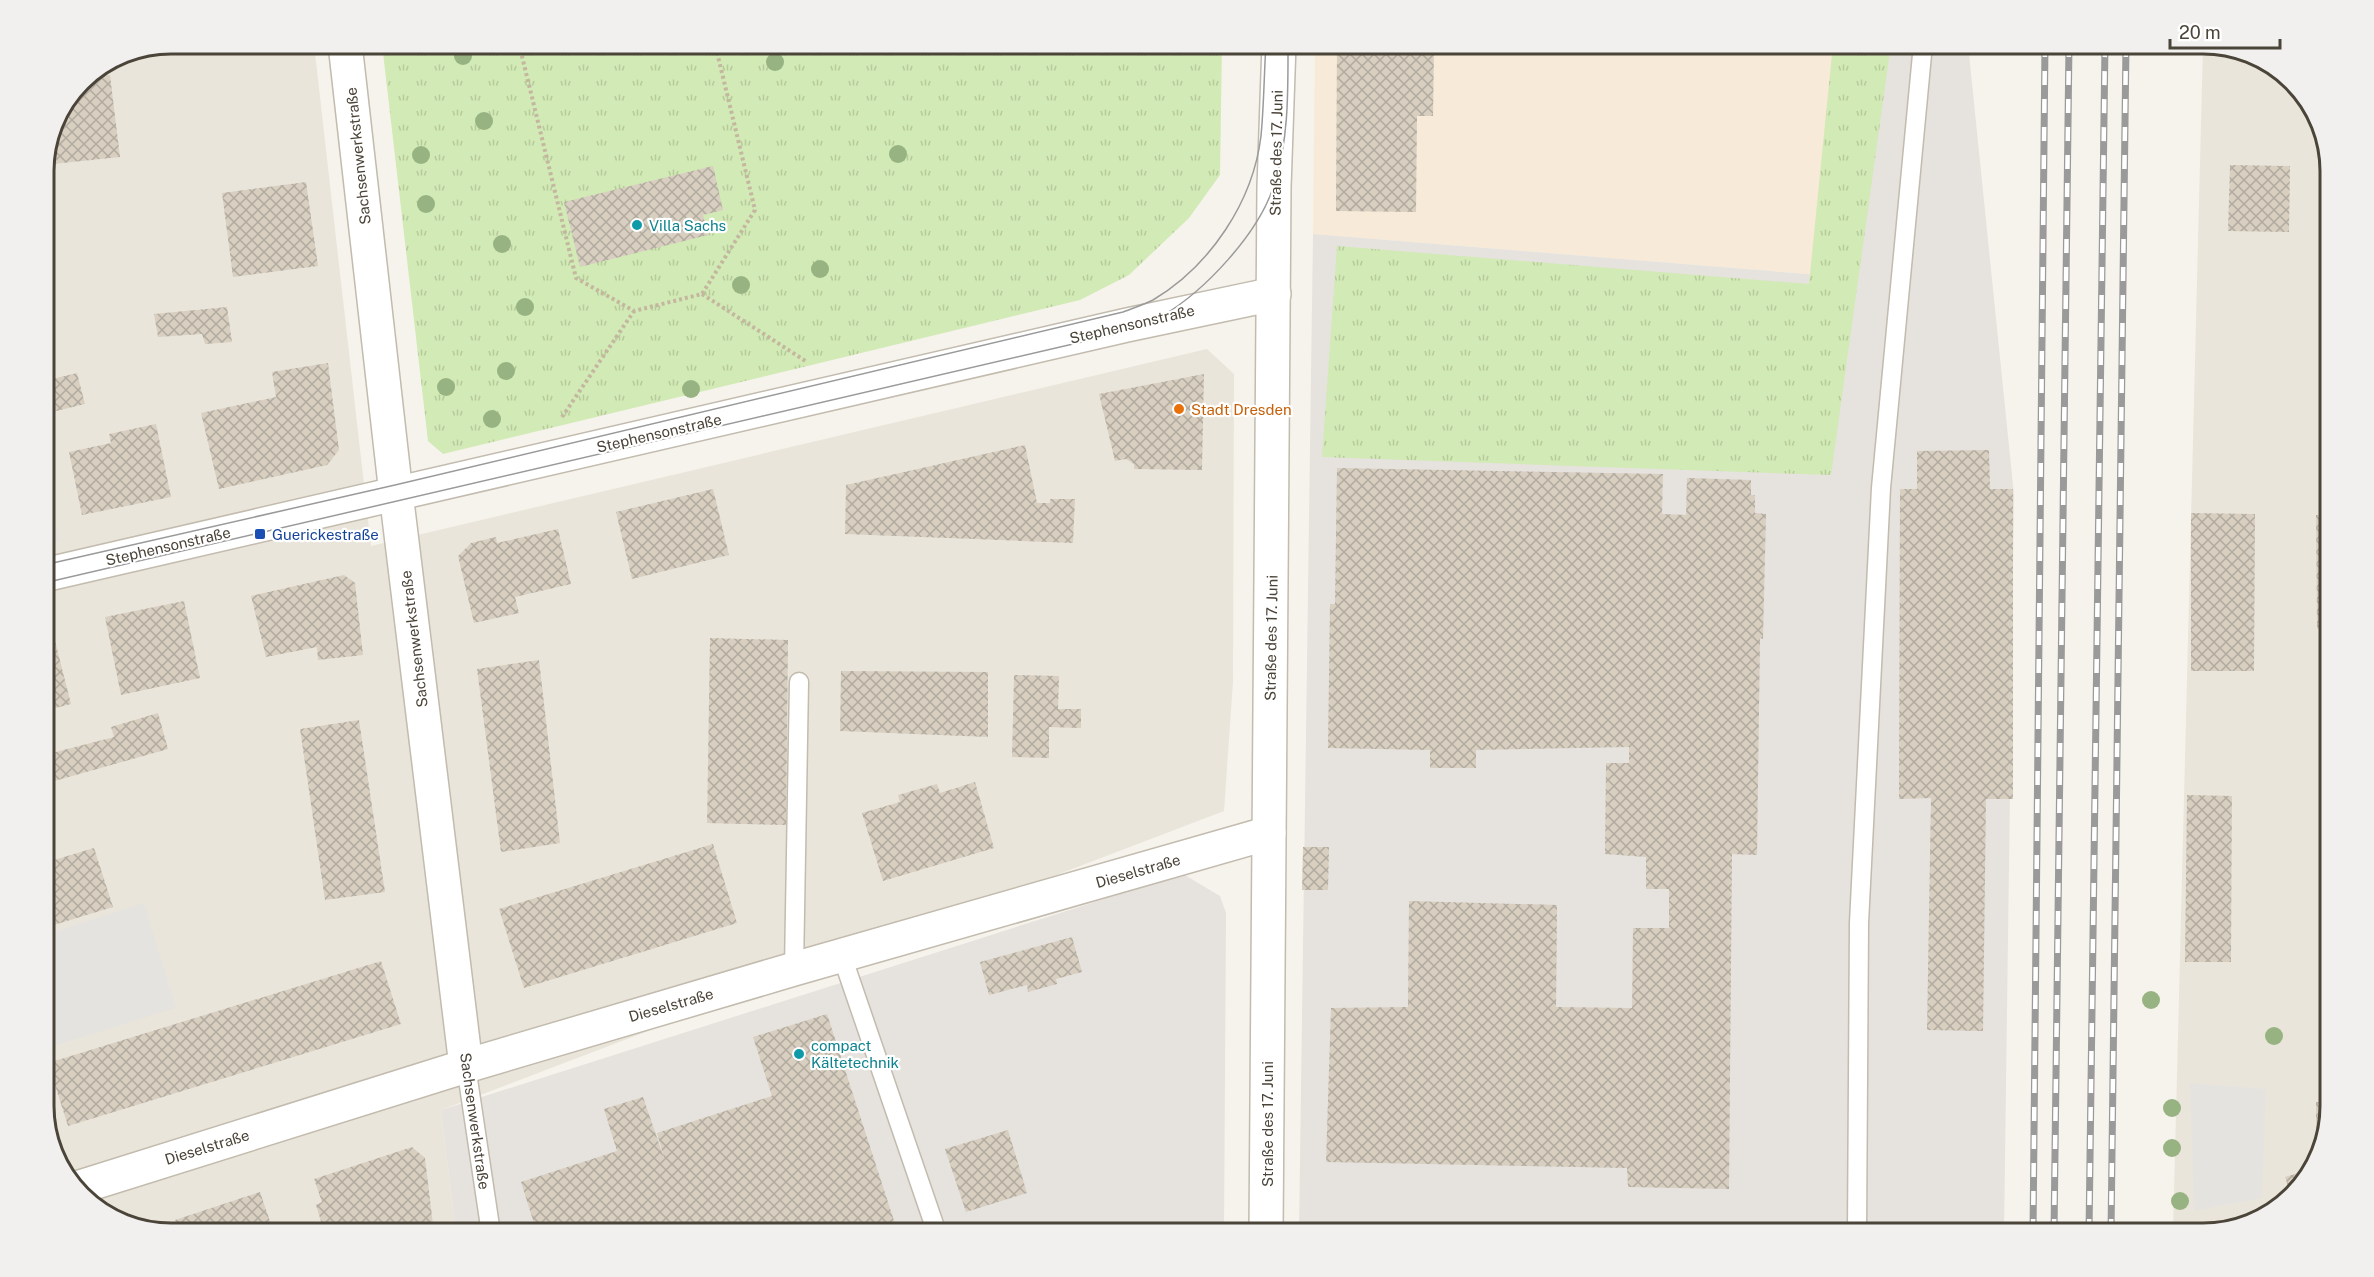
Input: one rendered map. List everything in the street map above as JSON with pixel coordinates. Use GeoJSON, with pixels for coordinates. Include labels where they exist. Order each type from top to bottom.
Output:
{"type":"FeatureCollection","features":[{"type":"Feature","properties":{"kind":"street","name":"Sachsenwerkstraße"},"geometry":{"type":"LineString","coordinates":[[346,54],[466,1066]]}},
{"type":"Feature","properties":{"kind":"street","name":"Straße des 17. Juni"},"geometry":{"type":"LineString","coordinates":[[1266,1223],[1274,187],[1279,54]]}},
{"type":"Feature","properties":{"kind":"street","name":"Stephensonstraße"},"geometry":{"type":"LineString","coordinates":[[54,573],[1162,316],[1274,294]]}},
{"type":"Feature","properties":{"kind":"street","name":"Dieselstraße"},"geometry":{"type":"LineString","coordinates":[[85,1185],[466,1066],[1269,833]]}},
{"type":"Feature","properties":{"kind":"lane"},"geometry":{"type":"LineString","coordinates":[[1857,1223],[1859,923],[1881,489],[1922,54]]}},
{"type":"Feature","properties":{"kind":"lane"},"geometry":{"type":"LineString","coordinates":[[794,969],[799,682]]}},
{"type":"Feature","properties":{"kind":"lane"},"geometry":{"type":"LineString","coordinates":[[842,956],[934,1223]]}},
{"type":"Feature","properties":{"kind":"lane","name":"Sachsenwerkstraße"},"geometry":{"type":"LineString","coordinates":[[466,1066],[490,1223]]}},
{"type":"Feature","properties":{"kind":"path"},"geometry":{"type":"LineString","coordinates":[[521,54],[576,278],[634,311]]}},
{"type":"Feature","properties":{"kind":"path"},"geometry":{"type":"LineString","coordinates":[[533,462],[634,311],[702,294],[755,210],[717,54]]}},
{"type":"Feature","properties":{"kind":"path"},"geometry":{"type":"LineString","coordinates":[[702,294],[848,389]]}},
{"type":"Feature","properties":{"kind":"shaded area"},"geometry":{"type":"Polygon","coordinates":[[[171,54],[315,54],[371,546],[1207,349],[1234,374],[1233,682],[1224,811],[441,1110],[455,1223],[171,1223],[141,1219],[119,1211],[94,1194],[74,1171],[60,1144],[54,1114],[54,163],[63,126],[78,100],[100,78],[133,60],[171,54]]]}},
{"type":"Feature","properties":{"kind":"shaded area"},"geometry":{"type":"Polygon","coordinates":[[[1315,54],[1870,54],[1831,276],[1313,234],[1315,54]]]}},
{"type":"Feature","properties":{"kind":"shaded area"},"geometry":{"type":"Polygon","coordinates":[[[1870,54],[1969,54],[2014,495],[2004,1223],[1299,1223],[1313,234],[1831,276],[1870,54]]]}},
{"type":"Feature","properties":{"kind":"shaded area"},"geometry":{"type":"Polygon","coordinates":[[[2203,54],[2241,60],[2255,66],[2280,83],[2291,94],[2308,119],[2314,133],[2320,163],[2320,1106],[2316,1136],[2308,1158],[2291,1183],[2274,1199],[2248,1214],[2233,1219],[2218,1222],[2173,1223],[2203,54]]]}},
{"type":"Feature","properties":{"kind":"shaded area"},"geometry":{"type":"Polygon","coordinates":[[[54,515],[60,541],[54,542],[54,515]]]}},
{"type":"Feature","properties":{"kind":"shaded area"},"geometry":{"type":"Polygon","coordinates":[[[1183,874],[1220,896],[1226,913],[1224,1223],[455,1223],[441,1110],[1183,874]]]}},
{"type":"Feature","properties":{"kind":"shaded area"},"geometry":{"type":"Polygon","coordinates":[[[144,903],[176,1008],[54,1046],[54,932],[144,903]]]}},
{"type":"Feature","properties":{"kind":"shaded area"},"geometry":{"type":"Polygon","coordinates":[[[2190,1083],[2266,1089],[2262,1198],[2194,1211],[2190,1083]]]}},
{"type":"Feature","properties":{"kind":"green space"},"geometry":{"type":"Polygon","coordinates":[[[383,54],[1222,54],[1220,175],[1189,218],[1129,275],[1080,300],[443,454],[428,441],[383,54]]]}},
{"type":"Feature","properties":{"kind":"green space"},"geometry":{"type":"Polygon","coordinates":[[[1832,54],[1890,54],[1831,475],[1322,457],[1337,246],[1809,284],[1832,54]]]}},
{"type":"Feature","properties":{"kind":"building"},"geometry":{"type":"Polygon","coordinates":[[[1337,54],[1434,54],[1433,116],[1417,116],[1416,212],[1336,211],[1337,54]]]}},
{"type":"Feature","properties":{"kind":"building"},"geometry":{"type":"Polygon","coordinates":[[[110,75],[120,157],[54,164],[58,141],[66,119],[88,88],[104,76],[110,75]]]}},
{"type":"Feature","properties":{"kind":"building"},"geometry":{"type":"Polygon","coordinates":[[[2230,165],[2290,166],[2289,232],[2228,231],[2230,165]]]}},
{"type":"Feature","properties":{"kind":"building","name":"Villa Sachs"},"geometry":{"type":"Polygon","coordinates":[[[713,166],[723,210],[703,215],[708,235],[580,267],[564,202],[713,166]]]}},
{"type":"Feature","properties":{"kind":"building"},"geometry":{"type":"Polygon","coordinates":[[[306,182],[318,266],[233,277],[222,193],[306,182]]]}},
{"type":"Feature","properties":{"kind":"building"},"geometry":{"type":"Polygon","coordinates":[[[227,307],[232,342],[205,344],[202,334],[158,337],[154,314],[227,307]]]}},
{"type":"Feature","properties":{"kind":"building"},"geometry":{"type":"Polygon","coordinates":[[[328,363],[339,450],[327,465],[219,489],[201,413],[276,397],[272,372],[328,363]]]}},
{"type":"Feature","properties":{"kind":"building"},"geometry":{"type":"Polygon","coordinates":[[[77,373],[85,404],[54,412],[54,379],[77,373]]]}},
{"type":"Feature","properties":{"kind":"building"},"geometry":{"type":"Polygon","coordinates":[[[1204,374],[1202,470],[1134,469],[1134,464],[1126,459],[1115,461],[1099,394],[1204,374]]]}},
{"type":"Feature","properties":{"kind":"building"},"geometry":{"type":"Polygon","coordinates":[[[156,424],[171,497],[82,515],[69,452],[111,443],[109,434],[156,424]]]}},
{"type":"Feature","properties":{"kind":"building"},"geometry":{"type":"Polygon","coordinates":[[[1025,445],[1037,503],[1050,503],[1050,499],[1075,499],[1073,543],[845,534],[846,485],[1025,445]]]}},
{"type":"Feature","properties":{"kind":"building"},"geometry":{"type":"Polygon","coordinates":[[[1989,450],[1990,489],[2013,489],[2013,799],[1986,799],[1983,1031],[1927,1030],[1931,798],[1899,799],[1900,489],[1917,489],[1917,451],[1989,450]]]}},
{"type":"Feature","properties":{"kind":"building"},"geometry":{"type":"Polygon","coordinates":[[[1337,468],[1663,474],[1662,514],[1686,515],[1687,478],[1751,480],[1751,495],[1755,495],[1755,513],[1766,514],[1763,639],[1760,638],[1757,855],[1732,854],[1729,1189],[1628,1187],[1627,1168],[1326,1162],[1331,1008],[1408,1007],[1409,901],[1557,905],[1556,1007],[1632,1008],[1633,928],[1669,928],[1669,889],[1646,889],[1646,857],[1605,854],[1606,763],[1629,763],[1629,747],[1476,750],[1476,768],[1430,768],[1430,750],[1328,748],[1330,604],[1335,604],[1337,468]]]}},
{"type":"Feature","properties":{"kind":"building"},"geometry":{"type":"Polygon","coordinates":[[[713,489],[729,555],[632,579],[616,512],[713,489]]]}},
{"type":"Feature","properties":{"kind":"building"},"geometry":{"type":"Polygon","coordinates":[[[2191,513],[2255,514],[2254,671],[2191,671],[2191,513]]]}},
{"type":"Feature","properties":{"kind":"building"},"geometry":{"type":"Polygon","coordinates":[[[2316,515],[2320,515],[2320,629],[2317,629],[2316,515]]]}},
{"type":"Feature","properties":{"kind":"building"},"geometry":{"type":"Polygon","coordinates":[[[558,529],[571,584],[515,597],[519,613],[474,623],[458,556],[471,543],[496,537],[497,543],[558,529]]]}},
{"type":"Feature","properties":{"kind":"building"},"geometry":{"type":"Polygon","coordinates":[[[344,575],[355,583],[363,655],[318,660],[317,647],[266,657],[251,596],[344,575]]]}},
{"type":"Feature","properties":{"kind":"building"},"geometry":{"type":"Polygon","coordinates":[[[184,601],[200,678],[121,695],[105,617],[184,601]]]}},
{"type":"Feature","properties":{"kind":"building"},"geometry":{"type":"Polygon","coordinates":[[[710,638],[788,640],[786,825],[707,823],[710,638]]]}},
{"type":"Feature","properties":{"kind":"building"},"geometry":{"type":"Polygon","coordinates":[[[54,641],[71,704],[54,708],[54,641]]]}},
{"type":"Feature","properties":{"kind":"building"},"geometry":{"type":"Polygon","coordinates":[[[539,660],[560,843],[501,852],[477,669],[539,660]]]}},
{"type":"Feature","properties":{"kind":"building"},"geometry":{"type":"Polygon","coordinates":[[[841,671],[988,672],[988,737],[840,731],[841,671]]]}},
{"type":"Feature","properties":{"kind":"building"},"geometry":{"type":"Polygon","coordinates":[[[1014,675],[1059,676],[1058,709],[1081,709],[1081,728],[1049,727],[1049,758],[1012,757],[1014,675]]]}},
{"type":"Feature","properties":{"kind":"building"},"geometry":{"type":"Polygon","coordinates":[[[158,713],[168,749],[54,781],[54,752],[114,737],[111,727],[158,713]]]}},
{"type":"Feature","properties":{"kind":"building"},"geometry":{"type":"Polygon","coordinates":[[[359,720],[385,892],[325,900],[300,729],[359,720]]]}},
{"type":"Feature","properties":{"kind":"building"},"geometry":{"type":"Polygon","coordinates":[[[975,782],[994,848],[883,881],[862,813],[900,802],[898,795],[937,784],[940,793],[975,782]]]}},
{"type":"Feature","properties":{"kind":"building"},"geometry":{"type":"Polygon","coordinates":[[[2187,795],[2232,796],[2231,962],[2185,962],[2187,795]]]}},
{"type":"Feature","properties":{"kind":"building"},"geometry":{"type":"Polygon","coordinates":[[[713,844],[737,923],[524,988],[499,909],[713,844]]]}},
{"type":"Feature","properties":{"kind":"building"},"geometry":{"type":"Polygon","coordinates":[[[1303,847],[1329,847],[1328,890],[1302,890],[1303,847]]]}},
{"type":"Feature","properties":{"kind":"building"},"geometry":{"type":"Polygon","coordinates":[[[94,848],[113,907],[54,925],[54,860],[94,848]]]}},
{"type":"Feature","properties":{"kind":"building"},"geometry":{"type":"Polygon","coordinates":[[[1072,937],[1082,972],[1056,979],[1057,984],[1028,992],[1027,985],[989,995],[980,962],[1072,937]]]}},
{"type":"Feature","properties":{"kind":"building"},"geometry":{"type":"Polygon","coordinates":[[[381,961],[401,1024],[68,1126],[54,1082],[54,1061],[381,961]]]}},
{"type":"Feature","properties":{"kind":"building"},"geometry":{"type":"Polygon","coordinates":[[[827,1014],[895,1223],[534,1223],[521,1182],[617,1151],[604,1109],[643,1097],[665,1161],[657,1133],[772,1096],[753,1037],[827,1014]]]}},
{"type":"Feature","properties":{"kind":"building"},"geometry":{"type":"Polygon","coordinates":[[[2316,1102],[2320,1102],[2319,1121],[2316,1136],[2316,1102]]]}},
{"type":"Feature","properties":{"kind":"building"},"geometry":{"type":"Polygon","coordinates":[[[1008,1130],[1027,1193],[966,1212],[945,1149],[1008,1130]]]}},
{"type":"Feature","properties":{"kind":"building"},"geometry":{"type":"Polygon","coordinates":[[[412,1147],[425,1158],[433,1223],[321,1223],[316,1205],[322,1202],[314,1179],[412,1147]]]}},
{"type":"Feature","properties":{"kind":"building"},"geometry":{"type":"Polygon","coordinates":[[[2298,1173],[2288,1186],[2285,1177],[2298,1173]]]}},
{"type":"Feature","properties":{"kind":"building"},"geometry":{"type":"Polygon","coordinates":[[[260,1192],[271,1223],[176,1223],[175,1220],[260,1192]]]}},
{"type":"Feature","properties":{"kind":"tram line"},"geometry":{"type":"LineString","coordinates":[[54,563],[395,485],[1123,312],[1146,303],[1174,286],[1193,269],[1210,251],[1238,208],[1249,185],[1261,136],[1266,54]]}},
{"type":"Feature","properties":{"kind":"tram line"},"geometry":{"type":"LineString","coordinates":[[54,581],[1129,331],[1162,316],[1196,292],[1243,241],[1267,203],[1283,150],[1288,97],[1288,54]]}},
{"type":"Feature","properties":{"kind":"railway"},"geometry":{"type":"LineString","coordinates":[[2033,1223],[2045,54]]}},
{"type":"Feature","properties":{"kind":"railway"},"geometry":{"type":"LineString","coordinates":[[2054,1223],[2069,54]]}},
{"type":"Feature","properties":{"kind":"railway"},"geometry":{"type":"LineString","coordinates":[[2089,1223],[2105,54]]}},
{"type":"Feature","properties":{"kind":"railway"},"geometry":{"type":"LineString","coordinates":[[2111,1223],[2126,54]]}},
{"type":"Feature","properties":{"kind":"place","name":"Villa Sachs"},"geometry":{"type":"Point","coordinates":[637,225]}},
{"type":"Feature","properties":{"kind":"place","name":"Stadt Dresden"},"geometry":{"type":"Point","coordinates":[1179,409]}},
{"type":"Feature","properties":{"kind":"place","name":"Guerickestraße"},"geometry":{"type":"Point","coordinates":[260,534]}},
{"type":"Feature","properties":{"kind":"place","name":"compact Kältetechnik"},"geometry":{"type":"Point","coordinates":[799,1054]}}]}
